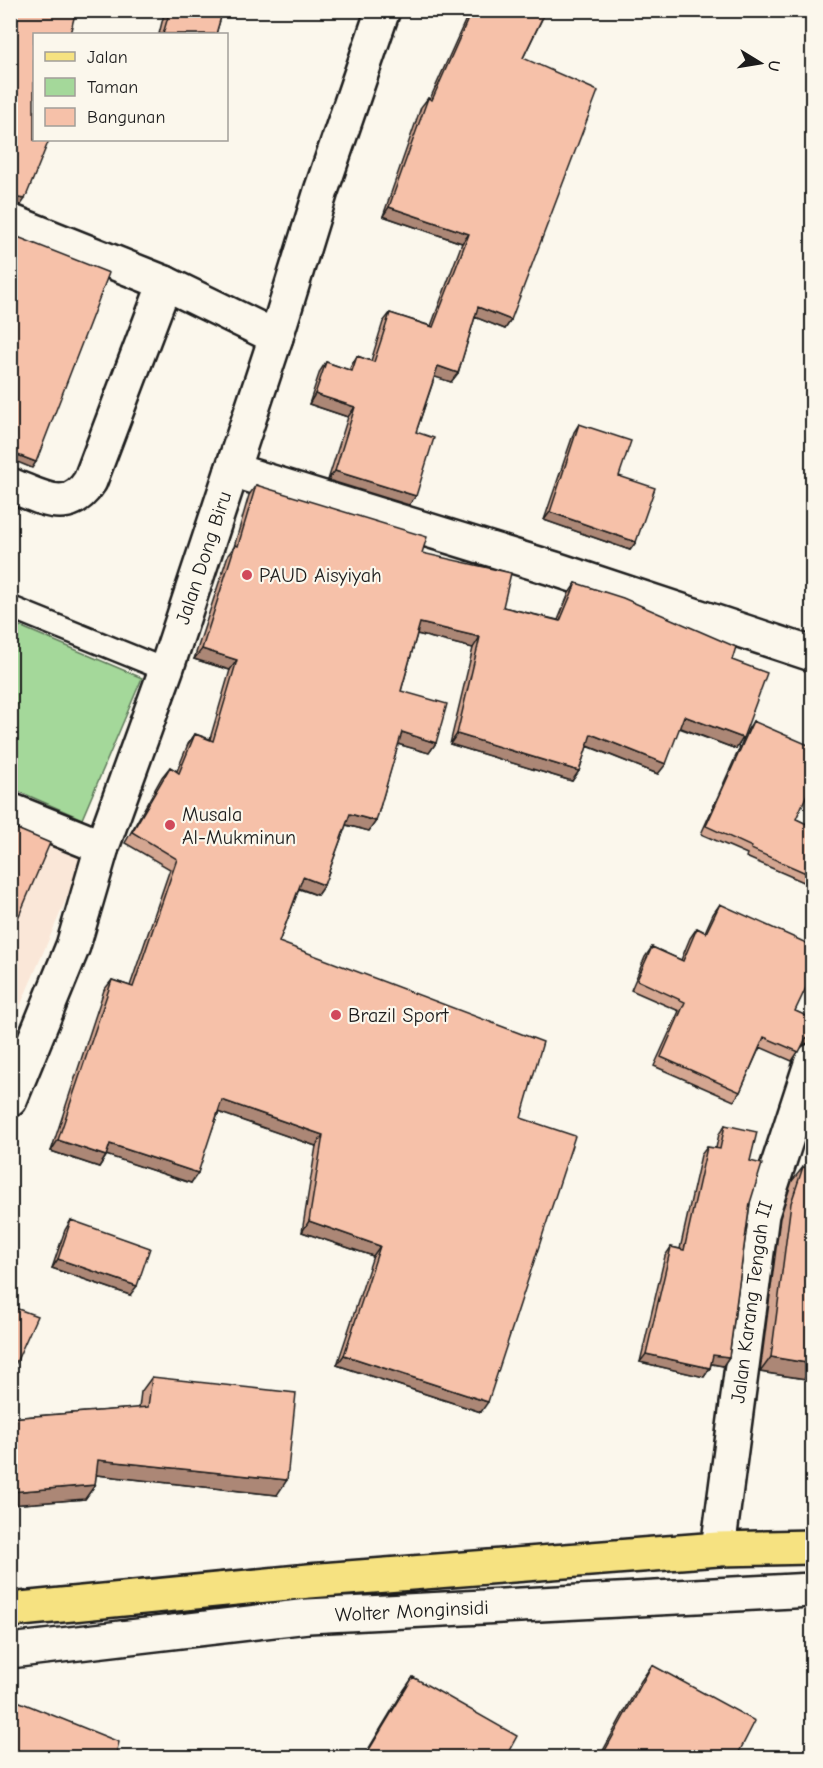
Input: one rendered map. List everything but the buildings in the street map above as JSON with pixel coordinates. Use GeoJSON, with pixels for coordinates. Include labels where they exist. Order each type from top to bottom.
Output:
{"type":"FeatureCollection","features":[{"type":"Feature","properties":{"kind":"main road","name":"Wolter Monginsidi"},"geometry":{"type":"LineString","coordinates":[[10,1610],[309,1581],[718,1549],[813,1546]]}},
{"type":"Feature","properties":{"kind":"street","name":"Jalan Dong Biru"},"geometry":{"type":"LineString","coordinates":[[10,1100],[73,946],[102,846],[166,670],[276,337],[375,12]]}},
{"type":"Feature","properties":{"kind":"street"},"geometry":{"type":"LineString","coordinates":[[10,221],[165,284],[276,337]]}},
{"type":"Feature","properties":{"kind":"street"},"geometry":{"type":"LineString","coordinates":[[10,485],[52,501],[67,501],[76,498],[83,491],[90,481],[165,284]]}},
{"type":"Feature","properties":{"kind":"street"},"geometry":{"type":"LineString","coordinates":[[232,470],[555,568],[813,654]]}},
{"type":"Feature","properties":{"kind":"street"},"geometry":{"type":"LineString","coordinates":[[10,810],[102,846]]}},
{"type":"Feature","properties":{"kind":"street","name":"Jalan Karang Tengah II"},"geometry":{"type":"LineString","coordinates":[[718,1549],[762,1214],[813,1061]]}},
{"type":"Feature","properties":{"kind":"street","name":"Wolter Monginsidi"},"geometry":{"type":"LineString","coordinates":[[10,1651],[308,1616],[813,1590]]}},
{"type":"Feature","properties":{"kind":"lane"},"geometry":{"type":"LineString","coordinates":[[10,607],[166,670]]}},
{"type":"Feature","properties":{"kind":"shaded area"},"geometry":{"type":"Polygon","coordinates":[[[11,826],[84,858],[11,1027],[11,826]]]}},
{"type":"Feature","properties":{"kind":"green space"},"geometry":{"type":"Polygon","coordinates":[[[10,622],[142,678],[82,819],[11,788],[10,622]]]}},
{"type":"Feature","properties":{"kind":"place","name":"PAUD Aisyiyah"},"geometry":{"type":"Point","coordinates":[247,575]}},
{"type":"Feature","properties":{"kind":"place","name":"Musala Al-Mukminun"},"geometry":{"type":"Point","coordinates":[170,825]}},
{"type":"Feature","properties":{"kind":"place","name":"Brazil Sport"},"geometry":{"type":"Point","coordinates":[336,1015]}}]}
